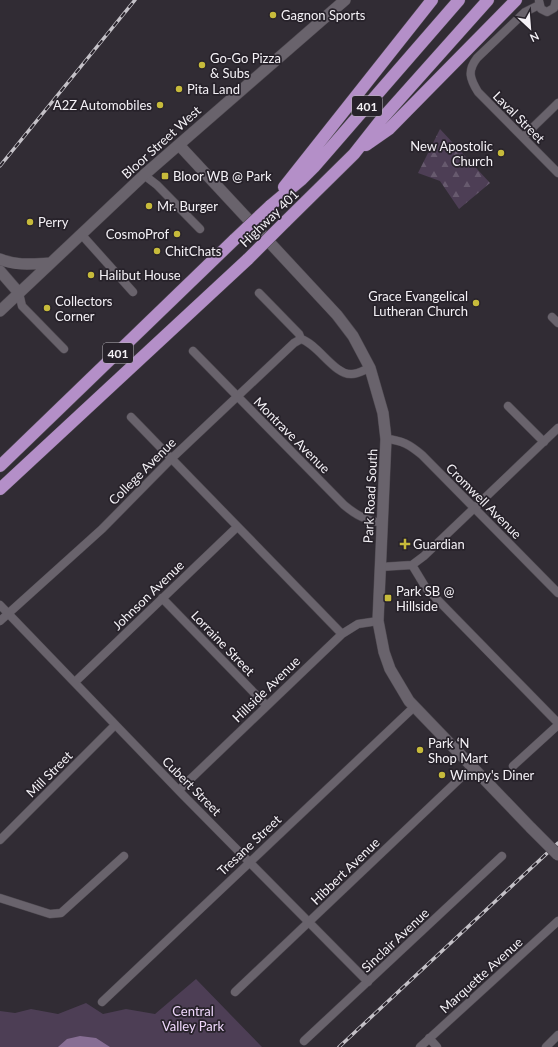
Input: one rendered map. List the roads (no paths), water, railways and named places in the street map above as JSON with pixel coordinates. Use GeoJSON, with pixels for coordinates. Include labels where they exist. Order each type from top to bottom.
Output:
{"type":"FeatureCollection","features":[{"type":"Feature","properties":{"kind":"highway"},"geometry":{"type":"LineString","coordinates":[[270,206],[432,0]]}},
{"type":"Feature","properties":{"kind":"highway","name":"Highway 401"},"geometry":{"type":"LineString","coordinates":[[0,466],[235,239],[270,206],[302,180],[459,0]]}},
{"type":"Feature","properties":{"kind":"highway","name":"Highway 401"},"geometry":{"type":"LineString","coordinates":[[0,489],[248,259],[354,154],[380,121],[488,0]]}},
{"type":"Feature","properties":{"kind":"highway"},"geometry":{"type":"LineString","coordinates":[[354,154],[389,129],[516,0]]}},
{"type":"Feature","properties":{"kind":"main road","name":"Bloor Street West"},"geometry":{"type":"LineString","coordinates":[[0,311],[80,234],[179,144],[345,0]]}},
{"type":"Feature","properties":{"kind":"main road","name":"Park Road South"},"geometry":{"type":"LineString","coordinates":[[179,144],[337,314],[353,336],[370,368],[382,407],[386,439],[378,620],[382,643],[390,669],[401,690],[414,707],[558,855]]}},
{"type":"Feature","properties":{"kind":"main road"},"geometry":{"type":"LineString","coordinates":[[0,259],[11,264],[24,265],[50,263]]}},
{"type":"Feature","properties":{"kind":"main road"},"geometry":{"type":"LineString","coordinates":[[0,271],[19,292]]}},
{"type":"Feature","properties":{"kind":"street"},"geometry":{"type":"LineString","coordinates":[[539,3],[544,11],[550,12],[556,6],[556,0]]}},
{"type":"Feature","properties":{"kind":"street","name":"Laval Street"},"geometry":{"type":"LineString","coordinates":[[539,3],[525,12],[482,53],[472,65],[470,73],[471,81],[478,92],[558,173]]}},
{"type":"Feature","properties":{"kind":"street"},"geometry":{"type":"LineString","coordinates":[[523,137],[558,102]]}},
{"type":"Feature","properties":{"kind":"street"},"geometry":{"type":"LineString","coordinates":[[144,176],[157,185],[200,229]]}},
{"type":"Feature","properties":{"kind":"street"},"geometry":{"type":"LineString","coordinates":[[80,234],[133,292]]}},
{"type":"Feature","properties":{"kind":"street"},"geometry":{"type":"LineString","coordinates":[[19,292],[22,306],[64,349]]}},
{"type":"Feature","properties":{"kind":"street"},"geometry":{"type":"LineString","coordinates":[[259,293],[299,334],[301,339],[308,341],[340,371],[351,375],[370,368]]}},
{"type":"Feature","properties":{"kind":"street","name":"College Avenue"},"geometry":{"type":"LineString","coordinates":[[0,621],[102,529],[171,459],[294,343],[301,339]]}},
{"type":"Feature","properties":{"kind":"street","name":"Montrave Avenue"},"geometry":{"type":"LineString","coordinates":[[193,351],[344,505],[361,518],[382,523]]}},
{"type":"Feature","properties":{"kind":"street"},"geometry":{"type":"LineString","coordinates":[[508,406],[544,442]]}},
{"type":"Feature","properties":{"kind":"street"},"geometry":{"type":"LineString","coordinates":[[131,417],[342,634]]}},
{"type":"Feature","properties":{"kind":"street"},"geometry":{"type":"LineString","coordinates":[[380,567],[412,565],[475,509],[558,428]]}},
{"type":"Feature","properties":{"kind":"street","name":"Cromwell Avenue"},"geometry":{"type":"LineString","coordinates":[[386,439],[397,440],[408,444],[558,593]]}},
{"type":"Feature","properties":{"kind":"street","name":"Johnson Avenue"},"geometry":{"type":"LineString","coordinates":[[75,682],[237,527]]}},
{"type":"Feature","properties":{"kind":"street"},"geometry":{"type":"LineString","coordinates":[[412,565],[426,588],[558,724],[513,766]]}},
{"type":"Feature","properties":{"kind":"street","name":"Lorraine Street"},"geometry":{"type":"LineString","coordinates":[[162,598],[266,705]]}},
{"type":"Feature","properties":{"kind":"street","name":"Cubert Street"},"geometry":{"type":"LineString","coordinates":[[0,606],[115,725],[310,921],[368,982]]}},
{"type":"Feature","properties":{"kind":"street","name":"Hillside Avenue"},"geometry":{"type":"LineString","coordinates":[[179,790],[266,705],[342,634],[358,624],[378,620]]}},
{"type":"Feature","properties":{"kind":"street","name":"Tresane Street"},"geometry":{"type":"LineString","coordinates":[[102,1002],[250,860],[414,707]]}},
{"type":"Feature","properties":{"kind":"street","name":"Mill Street"},"geometry":{"type":"LineString","coordinates":[[0,840],[115,725]]}},
{"type":"Feature","properties":{"kind":"street","name":"Hibbert Avenue"},"geometry":{"type":"LineString","coordinates":[[235,992],[472,767]]}},
{"type":"Feature","properties":{"kind":"street"},"geometry":{"type":"LineString","coordinates":[[0,898],[50,914],[62,913],[124,856]]}},
{"type":"Feature","properties":{"kind":"street","name":"Sinclair Avenue"},"geometry":{"type":"LineString","coordinates":[[304,1041],[502,856]]}},
{"type":"Feature","properties":{"kind":"street","name":"Marquette Avenue"},"geometry":{"type":"LineString","coordinates":[[420,1047],[558,920]]}},
{"type":"Feature","properties":{"kind":"street"},"geometry":{"type":"LineString","coordinates":[[546,1047],[558,1035]]}},
{"type":"Feature","properties":{"kind":"street"},"geometry":{"type":"LineString","coordinates":[[429,1038],[437,1047]]}},
{"type":"Feature","properties":{"kind":"railway"},"geometry":{"type":"LineString","coordinates":[[0,166],[135,0]]}},
{"type":"Feature","properties":{"kind":"railway"},"geometry":{"type":"LineString","coordinates":[[339,1047],[558,843]]}},
{"type":"Feature","properties":{"kind":"place","name":"Gagnon Sports"},"geometry":{"type":"Point","coordinates":[273,15]}},
{"type":"Feature","properties":{"kind":"place","name":"Go-Go Pizza & Subs"},"geometry":{"type":"Point","coordinates":[202,65]}},
{"type":"Feature","properties":{"kind":"place","name":"Pita Land"},"geometry":{"type":"Point","coordinates":[179,89]}},
{"type":"Feature","properties":{"kind":"place","name":"A2Z Automobiles"},"geometry":{"type":"Point","coordinates":[160,105]}},
{"type":"Feature","properties":{"kind":"place","name":"New Apostolic Church"},"geometry":{"type":"Point","coordinates":[501,153]}},
{"type":"Feature","properties":{"kind":"place","name":"Bloor WB @ Park"},"geometry":{"type":"Point","coordinates":[165,176]}},
{"type":"Feature","properties":{"kind":"place","name":"Mr. Burger"},"geometry":{"type":"Point","coordinates":[149,206]}},
{"type":"Feature","properties":{"kind":"place","name":"Perry"},"geometry":{"type":"Point","coordinates":[30,222]}},
{"type":"Feature","properties":{"kind":"place","name":"CosmoProf"},"geometry":{"type":"Point","coordinates":[177,234]}},
{"type":"Feature","properties":{"kind":"place","name":"ChitChats"},"geometry":{"type":"Point","coordinates":[157,251]}},
{"type":"Feature","properties":{"kind":"place","name":"Halibut House"},"geometry":{"type":"Point","coordinates":[91,275]}},
{"type":"Feature","properties":{"kind":"place","name":"Grace Evangelical Lutheran Church"},"geometry":{"type":"Point","coordinates":[476,303]}},
{"type":"Feature","properties":{"kind":"place","name":"Collectors Corner"},"geometry":{"type":"Point","coordinates":[47,308]}},
{"type":"Feature","properties":{"kind":"place","name":"Guardian"},"geometry":{"type":"Point","coordinates":[405,544]}},
{"type":"Feature","properties":{"kind":"place","name":"Park SB @ Hillside"},"geometry":{"type":"Point","coordinates":[388,598]}},
{"type":"Feature","properties":{"kind":"place","name":"Park ‘N Shop Mart"},"geometry":{"type":"Point","coordinates":[420,750]}},
{"type":"Feature","properties":{"kind":"place","name":"Wimpy's Diner"},"geometry":{"type":"Point","coordinates":[442,775]}},
{"type":"Feature","properties":{"kind":"park label","name":"Central Valley Park"},"geometry":{"type":"Point","coordinates":[193,1018]}}]}
